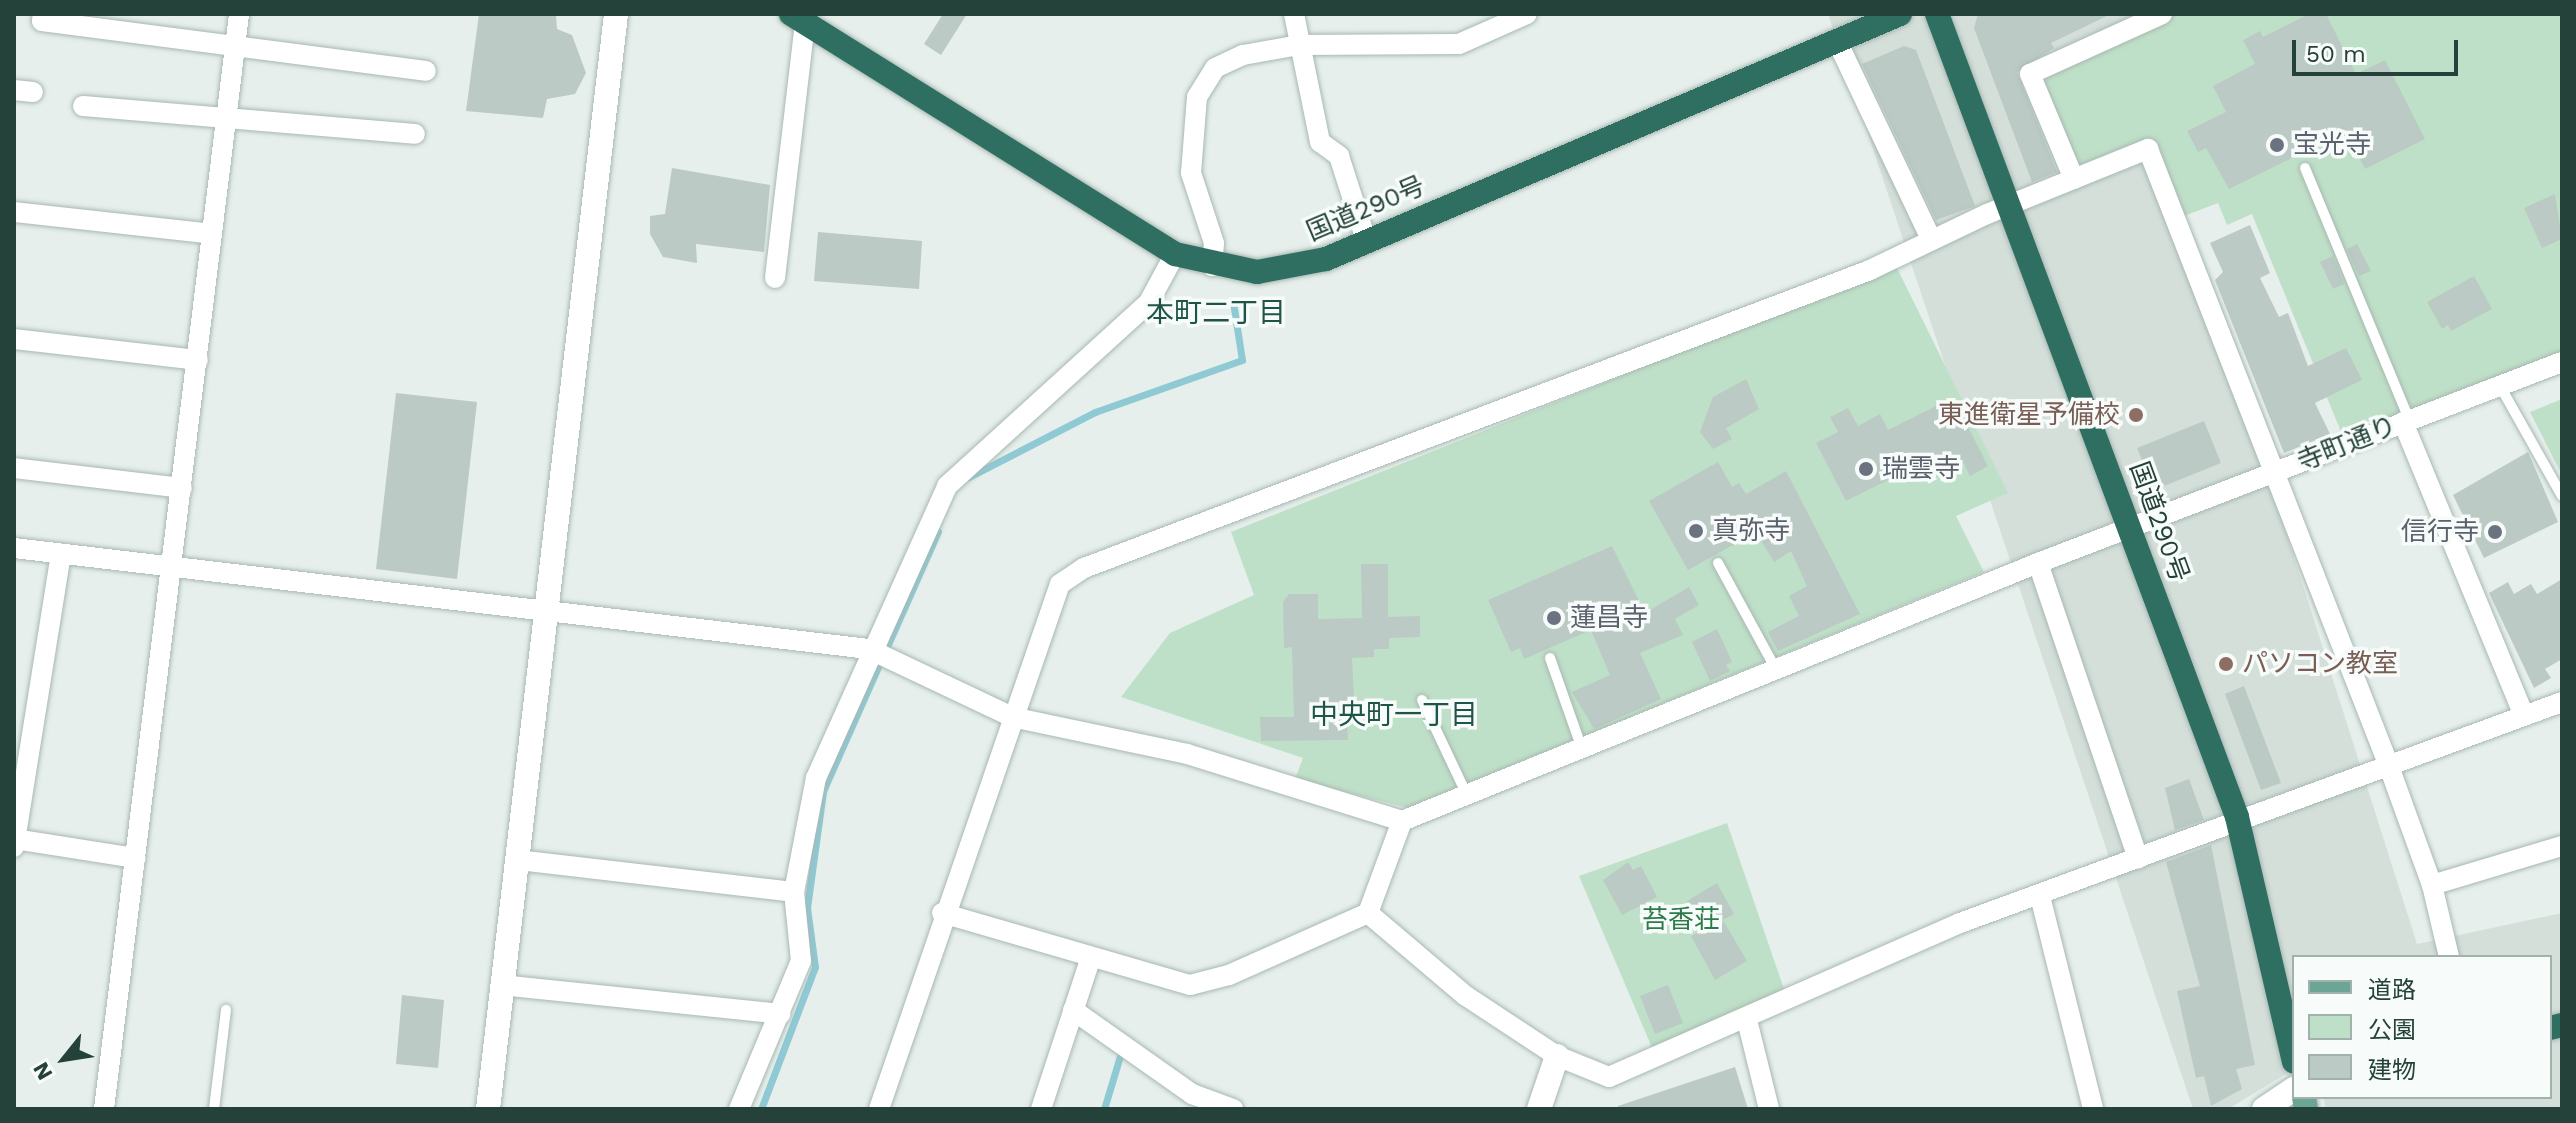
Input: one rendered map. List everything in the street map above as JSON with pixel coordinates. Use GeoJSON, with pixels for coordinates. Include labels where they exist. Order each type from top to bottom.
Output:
{"type":"FeatureCollection","features":[{"type":"Feature","properties":{"kind":"highway","name":"国道290号"},"geometry":{"type":"LineString","coordinates":[[798,18],[1175,254],[1212,266],[1257,272],[1295,267],[1366,240],[1900,14]]}},
{"type":"Feature","properties":{"kind":"highway","name":"国道290号"},"geometry":{"type":"LineString","coordinates":[[1937,14],[2132,528],[2237,817],[2292,1052]]}},
{"type":"Feature","properties":{"kind":"street"},"geometry":{"type":"LineString","coordinates":[[43,14],[42,21],[234,49],[426,71]]}},
{"type":"Feature","properties":{"kind":"street"},"geometry":{"type":"LineString","coordinates":[[104,1109],[239,14]]}},
{"type":"Feature","properties":{"kind":"street"},"geometry":{"type":"LineString","coordinates":[[488,1109],[616,14]]}},
{"type":"Feature","properties":{"kind":"street"},"geometry":{"type":"LineString","coordinates":[[1294,14],[1320,142],[1339,156],[1366,240]]}},
{"type":"Feature","properties":{"kind":"street"},"geometry":{"type":"LineString","coordinates":[[1212,266],[1214,243],[1191,173],[1197,97],[1215,68],[1243,55],[1299,45],[1459,44],[1527,14]]}},
{"type":"Feature","properties":{"kind":"street"},"geometry":{"type":"LineString","coordinates":[[2074,179],[2030,74],[2162,14]]}},
{"type":"Feature","properties":{"kind":"street"},"geometry":{"type":"LineString","coordinates":[[775,278],[798,18]]}},
{"type":"Feature","properties":{"kind":"street"},"geometry":{"type":"LineString","coordinates":[[1837,41],[1931,239]]}},
{"type":"Feature","properties":{"kind":"street"},"geometry":{"type":"LineString","coordinates":[[83,106],[226,115],[415,134]]}},
{"type":"Feature","properties":{"kind":"street"},"geometry":{"type":"LineString","coordinates":[[879,1109],[942,913],[1060,584],[1084,568],[1735,324],[2009,205],[2148,149],[2278,473],[2387,761],[2432,885],[2449,955]]}},
{"type":"Feature","properties":{"kind":"street"},"geometry":{"type":"LineString","coordinates":[[14,212],[212,234]]}},
{"type":"Feature","properties":{"kind":"street"},"geometry":{"type":"LineString","coordinates":[[739,1109],[801,961],[794,892],[816,778],[869,649],[947,486],[1149,302],[1175,254]]}},
{"type":"Feature","properties":{"kind":"street"},"geometry":{"type":"LineString","coordinates":[[14,339],[198,360]]}},
{"type":"Feature","properties":{"kind":"street","name":"寺町通り"},"geometry":{"type":"LineString","coordinates":[[1402,821],[1583,751],[2038,563],[2562,362]]}},
{"type":"Feature","properties":{"kind":"street"},"geometry":{"type":"LineString","coordinates":[[2406,421],[2524,715]]}},
{"type":"Feature","properties":{"kind":"street"},"geometry":{"type":"LineString","coordinates":[[14,468],[182,488]]}},
{"type":"Feature","properties":{"kind":"street"},"geometry":{"type":"LineString","coordinates":[[14,548],[869,649],[1012,717],[1187,754],[1402,821],[1368,913],[1229,975],[1190,985],[1090,960],[942,913]]}},
{"type":"Feature","properties":{"kind":"street"},"geometry":{"type":"LineString","coordinates":[[14,847],[61,554]]}},
{"type":"Feature","properties":{"kind":"street"},"geometry":{"type":"LineString","coordinates":[[2038,563],[2138,859]]}},
{"type":"Feature","properties":{"kind":"street"},"geometry":{"type":"LineString","coordinates":[[1368,913],[1466,996],[1557,1056],[1609,1077],[1747,1020],[1960,923],[2138,859],[2237,817],[2387,761],[2562,702]]}},
{"type":"Feature","properties":{"kind":"street"},"geometry":{"type":"LineString","coordinates":[[14,839],[136,858]]}},
{"type":"Feature","properties":{"kind":"street"},"geometry":{"type":"LineString","coordinates":[[2432,885],[2562,846]]}},
{"type":"Feature","properties":{"kind":"street"},"geometry":{"type":"LineString","coordinates":[[518,860],[794,892]]}},
{"type":"Feature","properties":{"kind":"street"},"geometry":{"type":"LineString","coordinates":[[2040,896],[2093,1109]]}},
{"type":"Feature","properties":{"kind":"street"},"geometry":{"type":"LineString","coordinates":[[1041,1109],[1090,960]]}},
{"type":"Feature","properties":{"kind":"street"},"geometry":{"type":"LineString","coordinates":[[501,985],[780,1014]]}},
{"type":"Feature","properties":{"kind":"street"},"geometry":{"type":"LineString","coordinates":[[1073,1010],[1192,1094],[1233,1109]]}},
{"type":"Feature","properties":{"kind":"street"},"geometry":{"type":"LineString","coordinates":[[1747,1020],[1769,1109]]}},
{"type":"Feature","properties":{"kind":"street"},"geometry":{"type":"LineString","coordinates":[[1539,1109],[1557,1056]]}},
{"type":"Feature","properties":{"kind":"street"},"geometry":{"type":"LineString","coordinates":[[2264,1109],[2292,1090]]}},
{"type":"Feature","properties":{"kind":"lane"},"geometry":{"type":"LineString","coordinates":[[2305,168],[2406,421]]}},
{"type":"Feature","properties":{"kind":"lane"},"geometry":{"type":"LineString","coordinates":[[2500,386],[2562,496]]}},
{"type":"Feature","properties":{"kind":"lane"},"geometry":{"type":"LineString","coordinates":[[1718,563],[1777,671]]}},
{"type":"Feature","properties":{"kind":"lane"},"geometry":{"type":"LineString","coordinates":[[1550,658],[1583,751]]}},
{"type":"Feature","properties":{"kind":"lane"},"geometry":{"type":"LineString","coordinates":[[1422,700],[1467,797]]}},
{"type":"Feature","properties":{"kind":"lane"},"geometry":{"type":"LineString","coordinates":[[214,1109],[226,1010]]}},
{"type":"Feature","properties":{"kind":"shaded area"},"geometry":{"type":"Polygon","coordinates":[[[1828,14],[2137,14],[2025,71],[2074,188],[2148,160],[2265,466],[2417,944],[2562,913],[2562,1109],[2326,1109],[2324,1099],[2552,1099],[2552,955],[2292,955],[2292,1070],[2228,1109],[2193,1109],[1828,14]]]}},
{"type":"Feature","properties":{"kind":"green space"},"geometry":{"type":"Polygon","coordinates":[[[2162,14],[2562,14],[2562,361],[2346,444],[2252,214],[2227,225],[2218,203],[2176,219],[2148,149],[2074,179],[2030,74],[2162,14]]]}},
{"type":"Feature","properties":{"kind":"green space"},"geometry":{"type":"Polygon","coordinates":[[[1896,266],[2008,493],[1956,516],[1984,572],[1408,808],[1295,779],[1303,758],[1121,697],[1170,633],[1254,595],[1231,532],[1896,266]]]}},
{"type":"Feature","properties":{"kind":"green space"},"geometry":{"type":"Polygon","coordinates":[[[2562,399],[2562,475],[2530,412],[2562,399]]]}},
{"type":"Feature","properties":{"kind":"green space","name":"苔香荘"},"geometry":{"type":"Polygon","coordinates":[[[1727,823],[1785,992],[1653,1050],[1579,876],[1727,823]]]}},
{"type":"Feature","properties":{"kind":"building"},"geometry":{"type":"Polygon","coordinates":[[[479,14],[556,14],[557,29],[572,35],[586,73],[575,94],[547,99],[543,118],[466,111],[479,14]]]}},
{"type":"Feature","properties":{"kind":"building"},"geometry":{"type":"Polygon","coordinates":[[[943,14],[967,14],[941,55],[924,44],[943,14]]]}},
{"type":"Feature","properties":{"kind":"building"},"geometry":{"type":"Polygon","coordinates":[[[1978,14],[2111,14],[2051,43],[2054,48],[2017,72],[2057,172],[2032,182],[1974,28],[1978,14]]]}},
{"type":"Feature","properties":{"kind":"building"},"geometry":{"type":"Polygon","coordinates":[[[2309,14],[2326,14],[2356,74],[2385,60],[2425,139],[2365,169],[2353,145],[2337,136],[2229,189],[2206,148],[2198,152],[2187,131],[2226,112],[2213,86],[2255,64],[2243,40],[2260,31],[2263,37],[2309,14]]]}},
{"type":"Feature","properties":{"kind":"building"},"geometry":{"type":"Polygon","coordinates":[[[1904,46],[1916,50],[1975,206],[1936,220],[1862,64],[1904,46]]]}},
{"type":"Feature","properties":{"kind":"building"},"geometry":{"type":"Polygon","coordinates":[[[672,168],[770,185],[764,252],[696,244],[697,263],[663,257],[650,234],[650,216],[665,214],[672,168]]]}},
{"type":"Feature","properties":{"kind":"building"},"geometry":{"type":"Polygon","coordinates":[[[2555,194],[2562,239],[2542,248],[2524,208],[2555,194]]]}},
{"type":"Feature","properties":{"kind":"building"},"geometry":{"type":"Polygon","coordinates":[[[2250,225],[2270,273],[2260,278],[2279,317],[2288,313],[2308,366],[2346,348],[2362,380],[2315,403],[2330,434],[2284,453],[2215,280],[2223,272],[2210,243],[2250,225]]]}},
{"type":"Feature","properties":{"kind":"building"},"geometry":{"type":"Polygon","coordinates":[[[818,232],[922,241],[919,289],[814,281],[818,232]]]}},
{"type":"Feature","properties":{"kind":"building"},"geometry":{"type":"Polygon","coordinates":[[[2357,244],[2371,271],[2359,276],[2347,249],[2357,244]]]}},
{"type":"Feature","properties":{"kind":"building"},"geometry":{"type":"Polygon","coordinates":[[[2333,256],[2344,284],[2333,289],[2320,262],[2333,256]]]}},
{"type":"Feature","properties":{"kind":"building"},"geometry":{"type":"Polygon","coordinates":[[[2474,276],[2492,309],[2451,331],[2448,325],[2442,329],[2427,302],[2474,276]]]}},
{"type":"Feature","properties":{"kind":"building"},"geometry":{"type":"Polygon","coordinates":[[[1746,379],[1759,409],[1726,428],[1732,439],[1713,449],[1700,432],[1713,397],[1746,379]]]}},
{"type":"Feature","properties":{"kind":"building"},"geometry":{"type":"Polygon","coordinates":[[[396,393],[477,402],[457,579],[376,569],[396,393]]]}},
{"type":"Feature","properties":{"kind":"building"},"geometry":{"type":"Polygon","coordinates":[[[1938,405],[1946,421],[1961,413],[1988,466],[1970,476],[1962,460],[1921,481],[1914,467],[1846,501],[1816,443],[1838,432],[1830,417],[1848,408],[1858,426],[1880,414],[1888,430],[1938,405]]]}},
{"type":"Feature","properties":{"kind":"building"},"geometry":{"type":"Polygon","coordinates":[[[2204,421],[2221,463],[2154,490],[2137,448],[2204,421]]]}},
{"type":"Feature","properties":{"kind":"building"},"geometry":{"type":"Polygon","coordinates":[[[2528,452],[2558,522],[2484,558],[2453,495],[2528,452]]]}},
{"type":"Feature","properties":{"kind":"building"},"geometry":{"type":"Polygon","coordinates":[[[1718,462],[1732,487],[1739,483],[1746,494],[1786,471],[1860,614],[1778,651],[1768,632],[1799,616],[1789,596],[1807,586],[1791,551],[1774,562],[1759,537],[1751,535],[1688,570],[1649,501],[1718,462]]]}},
{"type":"Feature","properties":{"kind":"building"},"geometry":{"type":"Polygon","coordinates":[[[1612,546],[1645,613],[1689,587],[1699,605],[1675,619],[1683,635],[1640,653],[1661,699],[1594,729],[1572,692],[1610,675],[1591,630],[1524,659],[1520,648],[1511,652],[1488,600],[1612,546]]]}},
{"type":"Feature","properties":{"kind":"building"},"geometry":{"type":"Polygon","coordinates":[[[1361,564],[1388,564],[1388,617],[1420,616],[1420,637],[1389,638],[1389,649],[1374,649],[1374,657],[1352,658],[1355,722],[1347,722],[1348,740],[1261,741],[1260,717],[1294,717],[1292,647],[1284,648],[1283,602],[1289,594],[1318,594],[1318,619],[1362,618],[1361,564]]]}},
{"type":"Feature","properties":{"kind":"building"},"geometry":{"type":"Polygon","coordinates":[[[2562,579],[2562,659],[2545,669],[2551,678],[2534,688],[2489,593],[2508,582],[2514,594],[2531,584],[2537,594],[2562,579]]]}},
{"type":"Feature","properties":{"kind":"building"},"geometry":{"type":"Polygon","coordinates":[[[1717,629],[1732,662],[1726,665],[1730,671],[1710,681],[1692,642],[1717,629]]]}},
{"type":"Feature","properties":{"kind":"building"},"geometry":{"type":"Polygon","coordinates":[[[2244,686],[2281,783],[2261,790],[2225,694],[2244,686]]]}},
{"type":"Feature","properties":{"kind":"building"},"geometry":{"type":"Polygon","coordinates":[[[2189,779],[2204,820],[2175,830],[2165,788],[2189,779]]]}},
{"type":"Feature","properties":{"kind":"building"},"geometry":{"type":"Polygon","coordinates":[[[2211,845],[2255,1065],[2236,1069],[2242,1089],[2211,1106],[2204,1076],[2196,1078],[2177,991],[2200,986],[2166,862],[2211,845]]]}},
{"type":"Feature","properties":{"kind":"building"},"geometry":{"type":"Polygon","coordinates":[[[1628,862],[1633,870],[1641,866],[1657,897],[1622,915],[1603,880],[1628,862]]]}},
{"type":"Feature","properties":{"kind":"building"},"geometry":{"type":"Polygon","coordinates":[[[1717,883],[1734,914],[1723,920],[1747,961],[1715,980],[1691,936],[1703,930],[1687,901],[1717,883]]]}},
{"type":"Feature","properties":{"kind":"building"},"geometry":{"type":"Polygon","coordinates":[[[1668,985],[1683,1023],[1655,1034],[1640,996],[1668,985]]]}},
{"type":"Feature","properties":{"kind":"building"},"geometry":{"type":"Polygon","coordinates":[[[402,995],[444,1000],[438,1068],[396,1064],[402,995]]]}},
{"type":"Feature","properties":{"kind":"building"},"geometry":{"type":"Polygon","coordinates":[[[1735,1067],[1748,1109],[1618,1109],[1618,1106],[1735,1067]]]}},
{"type":"Feature","properties":{"kind":"waterway"},"geometry":{"type":"LineString","coordinates":[[969,477],[1095,412],[1242,360],[1233,302]]}},
{"type":"Feature","properties":{"kind":"waterway"},"geometry":{"type":"LineString","coordinates":[[761,1109],[815,967],[807,908],[823,791],[938,531]]}},
{"type":"Feature","properties":{"kind":"waterway"},"geometry":{"type":"LineString","coordinates":[[1104,1109],[1120,1056]]}},
{"type":"Feature","properties":{"kind":"place","name":"宝光寺"},"geometry":{"type":"Point","coordinates":[2277,145]}},
{"type":"Feature","properties":{"kind":"place","name":"東進衛星予備校"},"geometry":{"type":"Point","coordinates":[2136,415]}},
{"type":"Feature","properties":{"kind":"place","name":"瑞雲寺"},"geometry":{"type":"Point","coordinates":[1866,469]}},
{"type":"Feature","properties":{"kind":"place","name":"真弥寺"},"geometry":{"type":"Point","coordinates":[1696,531]}},
{"type":"Feature","properties":{"kind":"place","name":"信行寺"},"geometry":{"type":"Point","coordinates":[2495,532]}},
{"type":"Feature","properties":{"kind":"place","name":"蓮昌寺"},"geometry":{"type":"Point","coordinates":[1554,618]}},
{"type":"Feature","properties":{"kind":"place","name":"パソコン教室"},"geometry":{"type":"Point","coordinates":[2226,664]}},
{"type":"Feature","properties":{"kind":"district","name":"本町二丁目"},"geometry":{"type":"Point","coordinates":[1216,313]}},
{"type":"Feature","properties":{"kind":"district","name":"中央町一丁目"},"geometry":{"type":"Point","coordinates":[1394,715]}}]}
